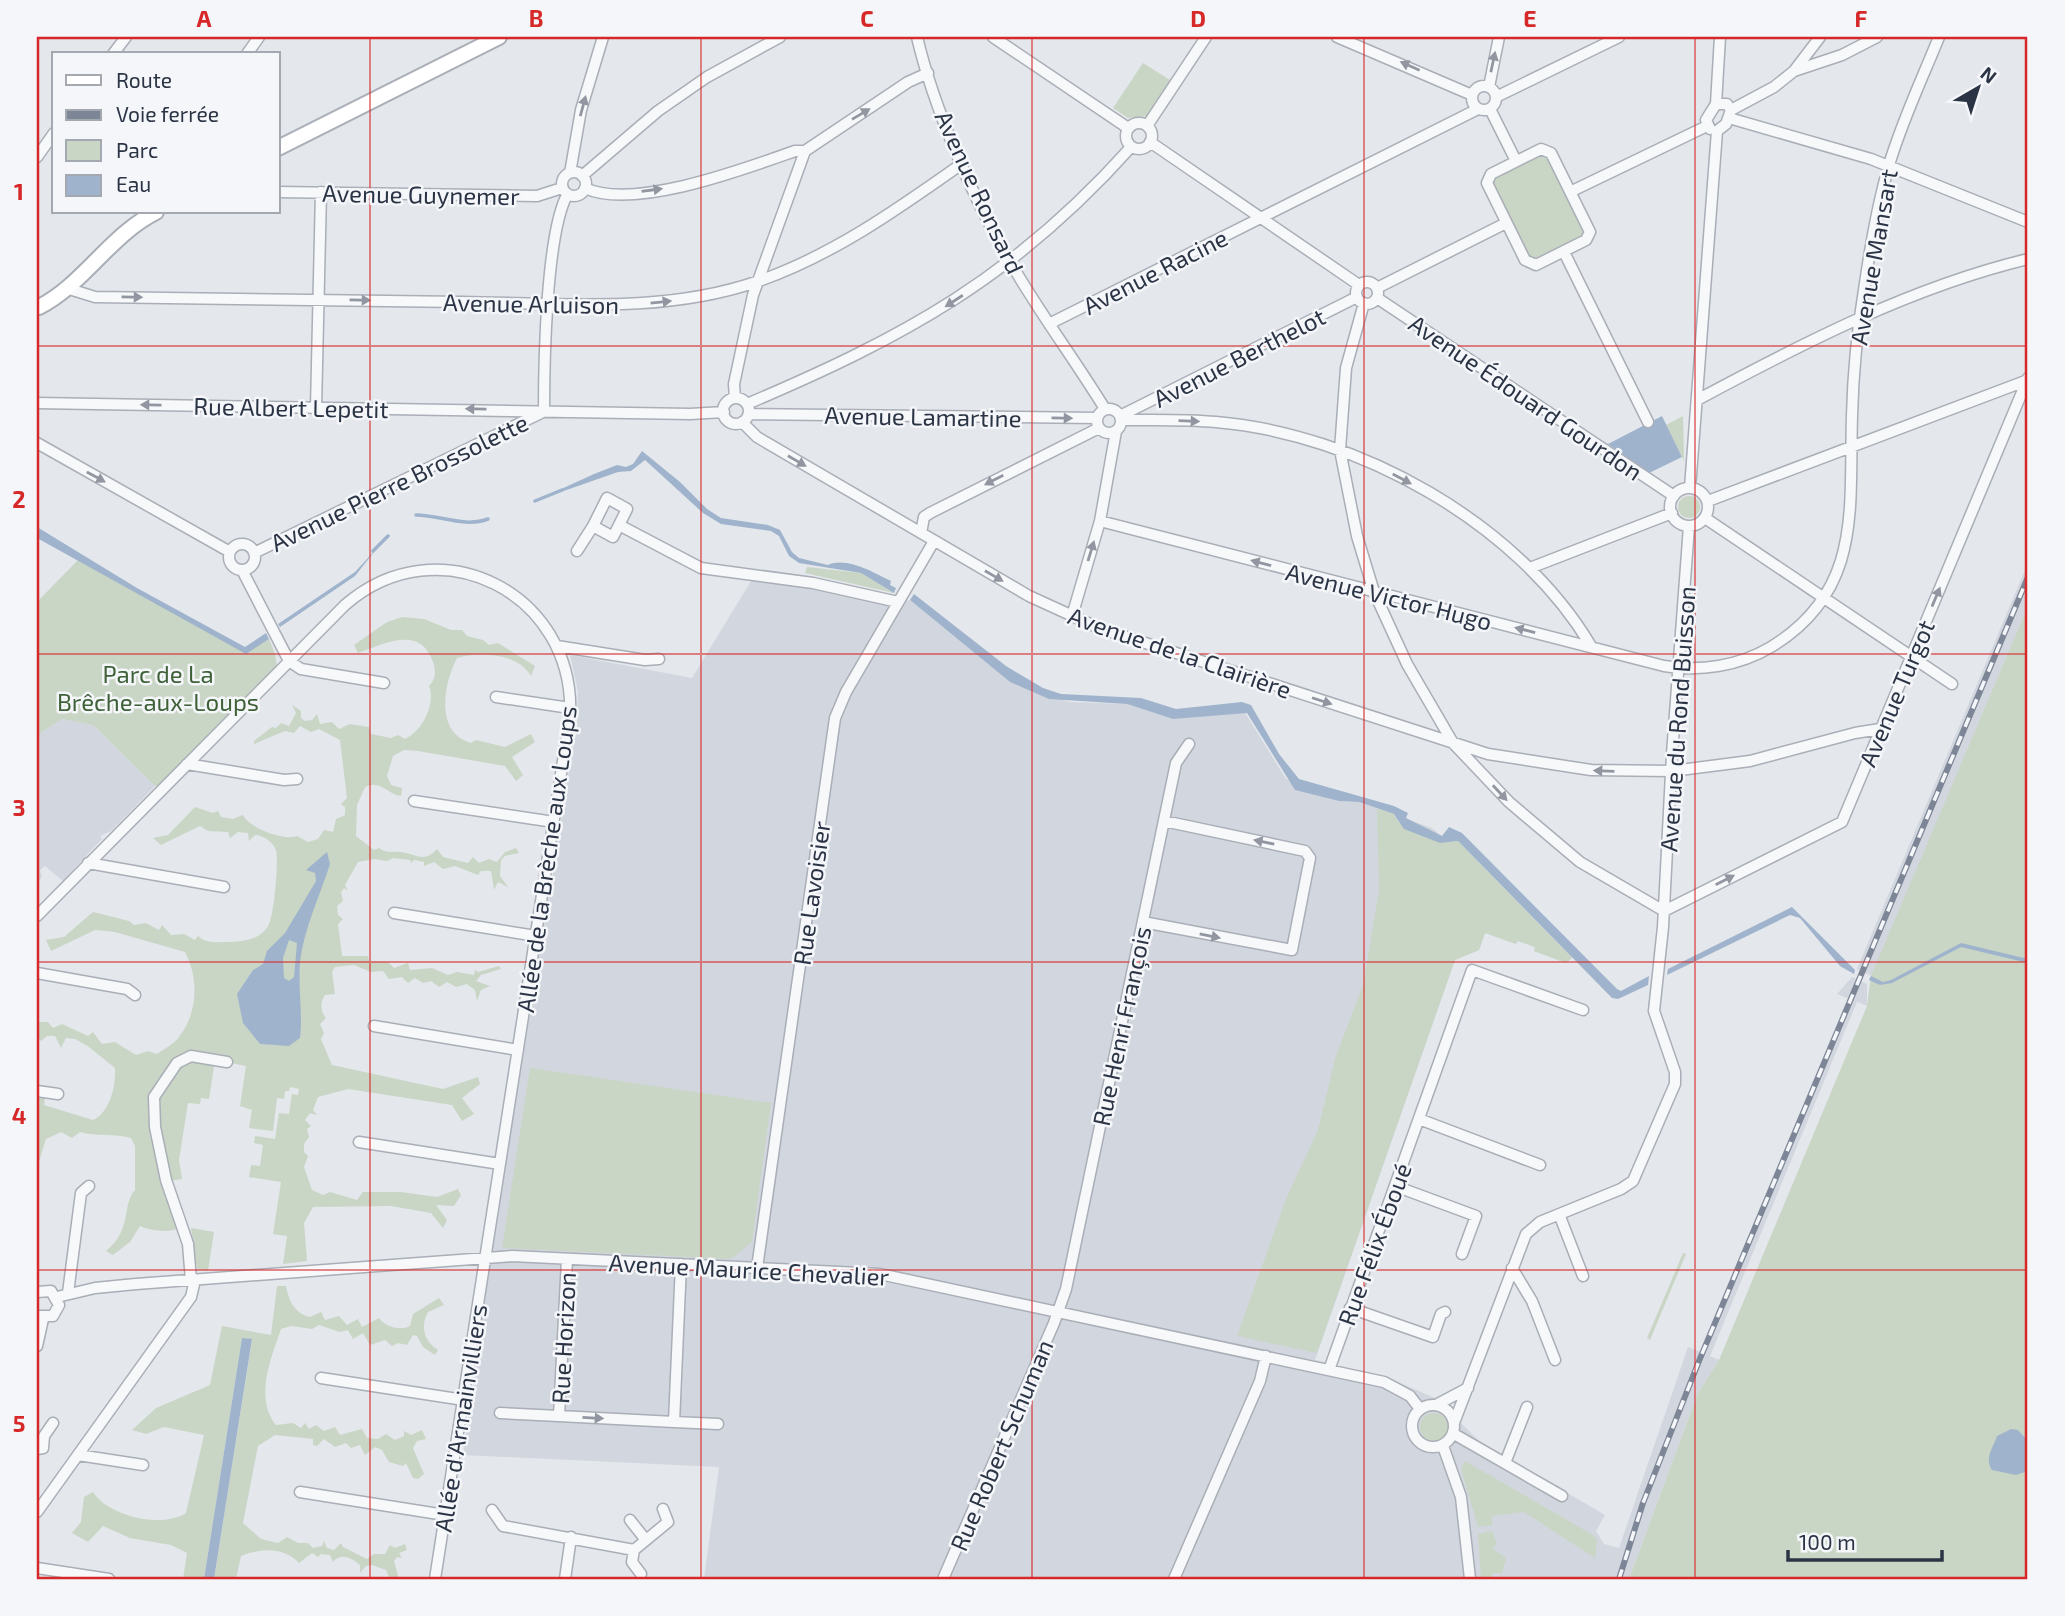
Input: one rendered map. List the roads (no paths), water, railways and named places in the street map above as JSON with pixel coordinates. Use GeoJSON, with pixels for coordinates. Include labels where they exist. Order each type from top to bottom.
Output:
{"type":"FeatureCollection","features":[{"type":"Feature","properties":{"kind":"street"},"geometry":{"type":"LineString","coordinates":[[115,52],[126,37]]}},
{"type":"Feature","properties":{"kind":"street"},"geometry":{"type":"LineString","coordinates":[[249,52],[260,37]]}},
{"type":"Feature","properties":{"kind":"street"},"geometry":{"type":"LineString","coordinates":[[280,147],[499,37]]}},
{"type":"Feature","properties":{"kind":"street"},"geometry":{"type":"LineString","coordinates":[[544,411],[549,303],[564,191],[562,180],[570,173],[581,110],[603,37]]}},
{"type":"Feature","properties":{"kind":"street"},"geometry":{"type":"LineString","coordinates":[[582,176],[658,111],[707,77],[780,37]]}},
{"type":"Feature","properties":{"kind":"street","name":"Avenue Ronsard"},"geometry":{"type":"LineString","coordinates":[[917,37],[962,163],[1010,263],[1105,410]]}},
{"type":"Feature","properties":{"kind":"street"},"geometry":{"type":"LineString","coordinates":[[993,37],[1128,128]]}},
{"type":"Feature","properties":{"kind":"street"},"geometry":{"type":"LineString","coordinates":[[1147,126],[1206,37]]}},
{"type":"Feature","properties":{"kind":"street"},"geometry":{"type":"LineString","coordinates":[[1337,37],[1472,94]]}},
{"type":"Feature","properties":{"kind":"street"},"geometry":{"type":"LineString","coordinates":[[1496,97],[1489,87],[1499,37]]}},
{"type":"Feature","properties":{"kind":"street"},"geometry":{"type":"LineString","coordinates":[[1490,109],[1496,97],[1619,37]]}},
{"type":"Feature","properties":{"kind":"street"},"geometry":{"type":"LineString","coordinates":[[1690,488],[1712,128],[1706,120],[1716,104],[1720,37]]}},
{"type":"Feature","properties":{"kind":"street"},"geometry":{"type":"LineString","coordinates":[[1572,191],[1712,128],[1794,71],[1820,37]]}},
{"type":"Feature","properties":{"kind":"street"},"geometry":{"type":"LineString","coordinates":[[1794,71],[1842,55],[1877,37]]}},
{"type":"Feature","properties":{"kind":"street","name":"Avenue Mansart"},"geometry":{"type":"LineString","coordinates":[[1824,597],[1839,569],[1848,542],[1851,445],[1860,319],[1868,260],[1889,166],[1939,37]]}},
{"type":"Feature","properties":{"kind":"street"},"geometry":{"type":"LineString","coordinates":[[586,188],[607,194],[694,184],[795,151],[805,151],[908,82],[928,74]]}},
{"type":"Feature","properties":{"kind":"street"},"geometry":{"type":"LineString","coordinates":[[1489,87],[1478,87],[1472,94],[1472,103],[1478,109],[1490,109]]}},
{"type":"Feature","properties":{"kind":"street"},"geometry":{"type":"LineString","coordinates":[[1716,104],[1727,104],[1730,114]]}},
{"type":"Feature","properties":{"kind":"street","name":"Avenue Racine"},"geometry":{"type":"LineString","coordinates":[[1049,324],[1478,109]]}},
{"type":"Feature","properties":{"kind":"street"},"geometry":{"type":"LineString","coordinates":[[1490,109],[1516,161]]}},
{"type":"Feature","properties":{"kind":"street"},"geometry":{"type":"LineString","coordinates":[[1730,114],[1889,166],[2028,222]]}},
{"type":"Feature","properties":{"kind":"street"},"geometry":{"type":"LineString","coordinates":[[1128,128],[1139,123],[1147,126],[1152,135],[1150,142],[1142,149],[1131,147]]}},
{"type":"Feature","properties":{"kind":"street"},"geometry":{"type":"LineString","coordinates":[[1128,128],[1126,138],[1131,147]]}},
{"type":"Feature","properties":{"kind":"street"},"geometry":{"type":"LineString","coordinates":[[37,157],[52,136]]}},
{"type":"Feature","properties":{"kind":"street"},"geometry":{"type":"LineString","coordinates":[[1150,142],[1359,285]]}},
{"type":"Feature","properties":{"kind":"street"},"geometry":{"type":"LineString","coordinates":[[735,398],[725,404],[724,412],[730,422],[897,336],[955,302],[1055,227],[1131,147]]}},
{"type":"Feature","properties":{"kind":"street"},"geometry":{"type":"LineString","coordinates":[[1541,149],[1549,151],[1572,191],[1590,232],[1586,240],[1536,265],[1530,264],[1506,223],[1488,180],[1491,174],[1541,149]]}},
{"type":"Feature","properties":{"kind":"street"},"geometry":{"type":"LineString","coordinates":[[746,413],[735,398],[734,384],[757,281],[805,151]]}},
{"type":"Feature","properties":{"kind":"street","name":"Avenue Arluison"},"geometry":{"type":"LineString","coordinates":[[65,288],[95,297],[659,303],[706,296],[757,281],[856,234],[962,163]]}},
{"type":"Feature","properties":{"kind":"street"},"geometry":{"type":"LineString","coordinates":[[570,173],[582,176]]}},
{"type":"Feature","properties":{"kind":"street"},"geometry":{"type":"LineString","coordinates":[[582,176],[586,188]]}},
{"type":"Feature","properties":{"kind":"street"},"geometry":{"type":"LineString","coordinates":[[564,191],[578,196],[586,188]]}},
{"type":"Feature","properties":{"kind":"street","name":"Avenue Guynemer"},"geometry":{"type":"LineString","coordinates":[[280,192],[537,196],[564,191]]}},
{"type":"Feature","properties":{"kind":"street"},"geometry":{"type":"LineString","coordinates":[[316,408],[320,192]]}},
{"type":"Feature","properties":{"kind":"street"},"geometry":{"type":"LineString","coordinates":[[37,309],[57,298],[122,233],[150,214]]}},
{"type":"Feature","properties":{"kind":"street","name":"Avenue Berthelot"},"geometry":{"type":"LineString","coordinates":[[1120,418],[1360,300],[1370,303],[1377,293],[1506,223]]}},
{"type":"Feature","properties":{"kind":"street"},"geometry":{"type":"LineString","coordinates":[[1564,252],[1648,422]]}},
{"type":"Feature","properties":{"kind":"street"},"geometry":{"type":"LineString","coordinates":[[1697,400],[1860,319],[1952,280],[2028,259]]}},
{"type":"Feature","properties":{"kind":"street"},"geometry":{"type":"LineString","coordinates":[[1359,285],[1369,282],[1377,293]]}},
{"type":"Feature","properties":{"kind":"street"},"geometry":{"type":"LineString","coordinates":[[1359,285],[1360,300],[1346,368],[1340,450],[1357,536],[1374,593],[1412,673],[1453,743],[1509,803],[1554,842],[1605,878],[1664,911]]}},
{"type":"Feature","properties":{"kind":"street","name":"Avenue Édouard Gourdon"},"geometry":{"type":"LineString","coordinates":[[1377,293],[1674,496]]}},
{"type":"Feature","properties":{"kind":"street"},"geometry":{"type":"LineString","coordinates":[[1708,501],[2028,379]]}},
{"type":"Feature","properties":{"kind":"street","name":"Avenue Turgot"},"geometry":{"type":"LineString","coordinates":[[1664,911],[1842,822],[2028,379]]}},
{"type":"Feature","properties":{"kind":"street","name":"Rue Albert Lepetit"},"geometry":{"type":"LineString","coordinates":[[37,403],[724,412]]}},
{"type":"Feature","properties":{"kind":"street"},"geometry":{"type":"LineString","coordinates":[[502,410],[503,430]]}},
{"type":"Feature","properties":{"kind":"street"},"geometry":{"type":"LineString","coordinates":[[921,533],[924,517],[1098,423],[1105,410],[1115,411],[1120,418]]}},
{"type":"Feature","properties":{"kind":"street","name":"Avenue Pierre Brossolette"},"geometry":{"type":"LineString","coordinates":[[254,554],[544,411]]}},
{"type":"Feature","properties":{"kind":"street","name":"Avenue Lamartine"},"geometry":{"type":"LineString","coordinates":[[746,413],[1098,423]]}},
{"type":"Feature","properties":{"kind":"street","name":"Avenue de la Clairière"},"geometry":{"type":"LineString","coordinates":[[746,413],[757,437],[933,541],[1072,616],[1122,637],[1488,754],[1556,767],[1672,771],[1750,761],[1880,729]]}},
{"type":"Feature","properties":{"kind":"street"},"geometry":{"type":"LineString","coordinates":[[1072,616],[1100,521],[1120,418]]}},
{"type":"Feature","properties":{"kind":"street"},"geometry":{"type":"LineString","coordinates":[[1120,418],[1217,422],[1262,429],[1340,450],[1440,500],[1530,568],[1576,621],[1591,646]]}},
{"type":"Feature","properties":{"kind":"street"},"geometry":{"type":"LineString","coordinates":[[1098,423],[1105,432],[1116,431]]}},
{"type":"Feature","properties":{"kind":"street"},"geometry":{"type":"LineString","coordinates":[[37,443],[230,552]]}},
{"type":"Feature","properties":{"kind":"street"},"geometry":{"type":"LineString","coordinates":[[1690,488],[1701,492],[1708,501],[1705,518],[1689,526],[1679,522],[1672,513],[1674,496],[1681,490],[1690,488]]}},
{"type":"Feature","properties":{"kind":"street"},"geometry":{"type":"LineString","coordinates":[[577,551],[607,498],[627,509],[612,537],[593,526]]}},
{"type":"Feature","properties":{"kind":"street"},"geometry":{"type":"LineString","coordinates":[[1530,568],[1672,513]]}},
{"type":"Feature","properties":{"kind":"street"},"geometry":{"type":"LineString","coordinates":[[1705,518],[1952,684]]}},
{"type":"Feature","properties":{"kind":"street","name":"Avenue Victor Hugo"},"geometry":{"type":"LineString","coordinates":[[1100,521],[1679,669],[1714,667],[1763,651],[1800,625],[1824,597]]}},
{"type":"Feature","properties":{"kind":"street"},"geometry":{"type":"LineString","coordinates":[[619,525],[701,568],[813,583],[898,603]]}},
{"type":"Feature","properties":{"kind":"street","name":"Avenue du Rond Buisson"},"geometry":{"type":"LineString","coordinates":[[1454,1428],[1528,1231],[1633,1181],[1675,1084],[1675,1072],[1654,1011],[1664,911],[1689,526]]}},
{"type":"Feature","properties":{"kind":"street","name":"Rue Lavoisier"},"geometry":{"type":"LineString","coordinates":[[757,1268],[835,718],[846,692],[933,541]]}},
{"type":"Feature","properties":{"kind":"street"},"geometry":{"type":"LineString","coordinates":[[230,552],[242,544],[250,547],[254,554],[252,565],[242,570]]}},
{"type":"Feature","properties":{"kind":"street"},"geometry":{"type":"LineString","coordinates":[[230,552],[231,565],[242,570],[289,661],[301,669],[384,683]]}},
{"type":"Feature","properties":{"kind":"street","name":"Allée de la Brèche aux Loups"},"geometry":{"type":"LineString","coordinates":[[37,916],[289,661],[361,592],[396,576],[429,570],[474,575],[502,587],[531,608],[557,646],[569,684],[570,708],[486,1257]]}},
{"type":"Feature","properties":{"kind":"street"},"geometry":{"type":"LineString","coordinates":[[557,646],[645,660],[659,659]]}},
{"type":"Feature","properties":{"kind":"street"},"geometry":{"type":"LineString","coordinates":[[496,697],[570,708]]}},
{"type":"Feature","properties":{"kind":"street","name":"Rue Henri François"},"geometry":{"type":"LineString","coordinates":[[1059,1310],[1176,763],[1189,744]]}},
{"type":"Feature","properties":{"kind":"street"},"geometry":{"type":"LineString","coordinates":[[187,764],[284,780],[297,779]]}},
{"type":"Feature","properties":{"kind":"street"},"geometry":{"type":"LineString","coordinates":[[414,801],[554,822]]}},
{"type":"Feature","properties":{"kind":"street"},"geometry":{"type":"LineString","coordinates":[[1143,922],[1292,950],[1310,858],[1304,851],[1164,821]]}},
{"type":"Feature","properties":{"kind":"street"},"geometry":{"type":"LineString","coordinates":[[88,863],[224,887]]}},
{"type":"Feature","properties":{"kind":"street"},"geometry":{"type":"LineString","coordinates":[[394,913],[536,936]]}},
{"type":"Feature","properties":{"kind":"street","name":"Rue Félix Éboué"},"geometry":{"type":"LineString","coordinates":[[1329,1370],[1472,970],[1583,1010]]}},
{"type":"Feature","properties":{"kind":"street"},"geometry":{"type":"LineString","coordinates":[[37,973],[127,989],[135,995]]}},
{"type":"Feature","properties":{"kind":"street"},"geometry":{"type":"LineString","coordinates":[[374,1026],[518,1050]]}},
{"type":"Feature","properties":{"kind":"street"},"geometry":{"type":"LineString","coordinates":[[37,1512],[191,1297],[193,1280],[183,1226],[166,1180],[155,1127],[154,1097],[177,1063],[191,1056],[227,1062]]}},
{"type":"Feature","properties":{"kind":"street"},"geometry":{"type":"LineString","coordinates":[[37,1091],[58,1094]]}},
{"type":"Feature","properties":{"kind":"street"},"geometry":{"type":"LineString","coordinates":[[1419,1119],[1540,1165]]}},
{"type":"Feature","properties":{"kind":"street"},"geometry":{"type":"LineString","coordinates":[[359,1142],[500,1164]]}},
{"type":"Feature","properties":{"kind":"street"},"geometry":{"type":"LineString","coordinates":[[68,1293],[81,1193],[89,1186]]}},
{"type":"Feature","properties":{"kind":"street"},"geometry":{"type":"LineString","coordinates":[[1395,1186],[1488,1220]]}},
{"type":"Feature","properties":{"kind":"street"},"geometry":{"type":"LineString","coordinates":[[1559,1214],[1583,1276]]}},
{"type":"Feature","properties":{"kind":"street"},"geometry":{"type":"LineString","coordinates":[[1462,1254],[1476,1216]]}},
{"type":"Feature","properties":{"kind":"street","name":"Avenue Maurice Chevalier"},"geometry":{"type":"LineString","coordinates":[[57,1297],[68,1293],[193,1280],[486,1257],[888,1275],[1059,1310],[1394,1385],[1410,1396],[1420,1409]]}},
{"type":"Feature","properties":{"kind":"street","name":"Allée d'Armainvilliers"},"geometry":{"type":"LineString","coordinates":[[435,1579],[486,1257]]}},
{"type":"Feature","properties":{"kind":"street","name":"Rue Horizon"},"geometry":{"type":"LineString","coordinates":[[559,1416],[567,1259]]}},
{"type":"Feature","properties":{"kind":"street"},"geometry":{"type":"LineString","coordinates":[[674,1422],[681,1264]]}},
{"type":"Feature","properties":{"kind":"street"},"geometry":{"type":"LineString","coordinates":[[1512,1268],[1532,1301],[1555,1360]]}},
{"type":"Feature","properties":{"kind":"street"},"geometry":{"type":"LineString","coordinates":[[37,1292],[47,1290],[57,1297],[57,1311],[40,1317],[37,1346]]}},
{"type":"Feature","properties":{"kind":"street"},"geometry":{"type":"LineString","coordinates":[[1350,1308],[1433,1337],[1441,1314],[1445,1312]]}},
{"type":"Feature","properties":{"kind":"street","name":"Rue Robert Schuman"},"geometry":{"type":"LineString","coordinates":[[943,1579],[1059,1310]]}},
{"type":"Feature","properties":{"kind":"street"},"geometry":{"type":"LineString","coordinates":[[1174,1579],[1260,1381],[1266,1356]]}},
{"type":"Feature","properties":{"kind":"street"},"geometry":{"type":"LineString","coordinates":[[320,1378],[464,1400]]}},
{"type":"Feature","properties":{"kind":"street"},"geometry":{"type":"LineString","coordinates":[[1443,1446],[1429,1447],[1417,1441],[1413,1421],[1420,1409],[1436,1405],[1468,1387]]}},
{"type":"Feature","properties":{"kind":"street"},"geometry":{"type":"LineString","coordinates":[[1436,1405],[1448,1411],[1454,1428],[1562,1496]]}},
{"type":"Feature","properties":{"kind":"street"},"geometry":{"type":"LineString","coordinates":[[1506,1462],[1527,1407]]}},
{"type":"Feature","properties":{"kind":"street","name":"Rue Horizon"},"geometry":{"type":"LineString","coordinates":[[500,1413],[718,1424]]}},
{"type":"Feature","properties":{"kind":"street"},"geometry":{"type":"LineString","coordinates":[[37,1449],[43,1448],[44,1436],[53,1423]]}},
{"type":"Feature","properties":{"kind":"street"},"geometry":{"type":"LineString","coordinates":[[1443,1446],[1454,1428]]}},
{"type":"Feature","properties":{"kind":"street"},"geometry":{"type":"LineString","coordinates":[[1443,1446],[1461,1497],[1470,1579]]}},
{"type":"Feature","properties":{"kind":"street"},"geometry":{"type":"LineString","coordinates":[[78,1455],[143,1465]]}},
{"type":"Feature","properties":{"kind":"street"},"geometry":{"type":"LineString","coordinates":[[300,1492],[445,1515]]}},
{"type":"Feature","properties":{"kind":"street"},"geometry":{"type":"LineString","coordinates":[[492,1510],[503,1526],[634,1550]]}},
{"type":"Feature","properties":{"kind":"street"},"geometry":{"type":"LineString","coordinates":[[641,1574],[632,1562],[634,1550],[668,1522],[663,1510]]}},
{"type":"Feature","properties":{"kind":"street"},"geometry":{"type":"LineString","coordinates":[[630,1520],[645,1539]]}},
{"type":"Feature","properties":{"kind":"street"},"geometry":{"type":"LineString","coordinates":[[565,1579],[571,1537]]}},
{"type":"Feature","properties":{"kind":"street"},"geometry":{"type":"LineString","coordinates":[[37,1568],[109,1579]]}},
{"type":"Feature","properties":{"kind":"water"},"geometry":{"type":"Polygon","coordinates":[[[1662,416],[1682,457],[1649,473],[1608,444],[1662,416]]]}},
{"type":"Feature","properties":{"kind":"water"},"geometry":{"type":"Polygon","coordinates":[[[642,451],[680,482],[707,509],[721,518],[768,525],[780,530],[792,552],[799,558],[828,565],[844,563],[861,567],[891,581],[890,585],[896,588],[894,593],[861,573],[799,563],[789,556],[779,536],[771,531],[721,524],[703,513],[645,460],[631,471],[618,472],[535,501],[617,465],[626,467],[633,464],[642,451]]]}},
{"type":"Feature","properties":{"kind":"water"},"geometry":{"type":"Polygon","coordinates":[[[37,527],[137,588],[245,647],[266,633],[269,639],[246,654],[37,538],[37,527]]]}},
{"type":"Feature","properties":{"kind":"water"},"geometry":{"type":"Polygon","coordinates":[[[378,547],[355,576],[280,627],[278,624],[355,572],[378,547]]]}},
{"type":"Feature","properties":{"kind":"water"},"geometry":{"type":"Polygon","coordinates":[[[914,594],[1006,666],[1043,688],[1061,694],[1141,698],[1176,709],[1242,702],[1251,705],[1279,754],[1299,779],[1394,806],[1408,813],[1406,818],[1442,836],[1449,827],[1462,833],[1617,989],[1621,991],[1649,976],[1648,985],[1618,999],[1612,998],[1458,841],[1440,843],[1404,829],[1394,814],[1359,802],[1339,801],[1295,790],[1247,713],[1173,719],[1127,704],[1049,699],[1010,682],[910,600],[914,594]]]}},
{"type":"Feature","properties":{"kind":"water"},"geometry":{"type":"Polygon","coordinates":[[[327,852],[330,864],[309,924],[300,962],[300,1038],[289,1046],[260,1044],[243,1023],[237,994],[253,970],[263,964],[267,951],[285,933],[316,881],[315,873],[306,870],[327,852]],[[289,940],[283,958],[284,978],[289,981],[294,977],[297,943],[289,940]]]}},
{"type":"Feature","properties":{"kind":"water"},"geometry":{"type":"Polygon","coordinates":[[[1792,907],[1855,970],[1854,974],[1840,966],[1800,918],[1790,915],[1667,975],[1668,969],[1792,907]]]}},
{"type":"Feature","properties":{"kind":"water"},"geometry":{"type":"Polygon","coordinates":[[[1961,943],[2028,959],[2028,963],[1961,947],[1892,983],[1880,985],[1869,980],[1871,976],[1883,982],[1891,980],[1961,943]]]}},
{"type":"Feature","properties":{"kind":"water"},"geometry":{"type":"Polygon","coordinates":[[[242,1338],[252,1339],[214,1579],[204,1579],[242,1338]]]}},
{"type":"Feature","properties":{"kind":"water"},"geometry":{"type":"Polygon","coordinates":[[[2011,1429],[2018,1430],[2028,1441],[2028,1471],[2016,1475],[1992,1470],[1989,1461],[1997,1436],[2011,1429]]]}},
{"type":"Feature","properties":{"kind":"waterway"},"geometry":{"type":"LineString","coordinates":[[535,501],[562,490]]}},
{"type":"Feature","properties":{"kind":"waterway"},"geometry":{"type":"LineString","coordinates":[[416,515],[461,522],[488,519]]}},
{"type":"Feature","properties":{"kind":"waterway"},"geometry":{"type":"LineString","coordinates":[[373,551],[388,536]]}},
{"type":"Feature","properties":{"kind":"railway"},"geometry":{"type":"LineString","coordinates":[[1619,1579],[1643,1503],[1699,1361],[2028,577]]}},
{"type":"Feature","properties":{"kind":"park label","name":"Parc de La Brêche-aux-Loups"},"geometry":{"type":"Point","coordinates":[158,687]}}]}
